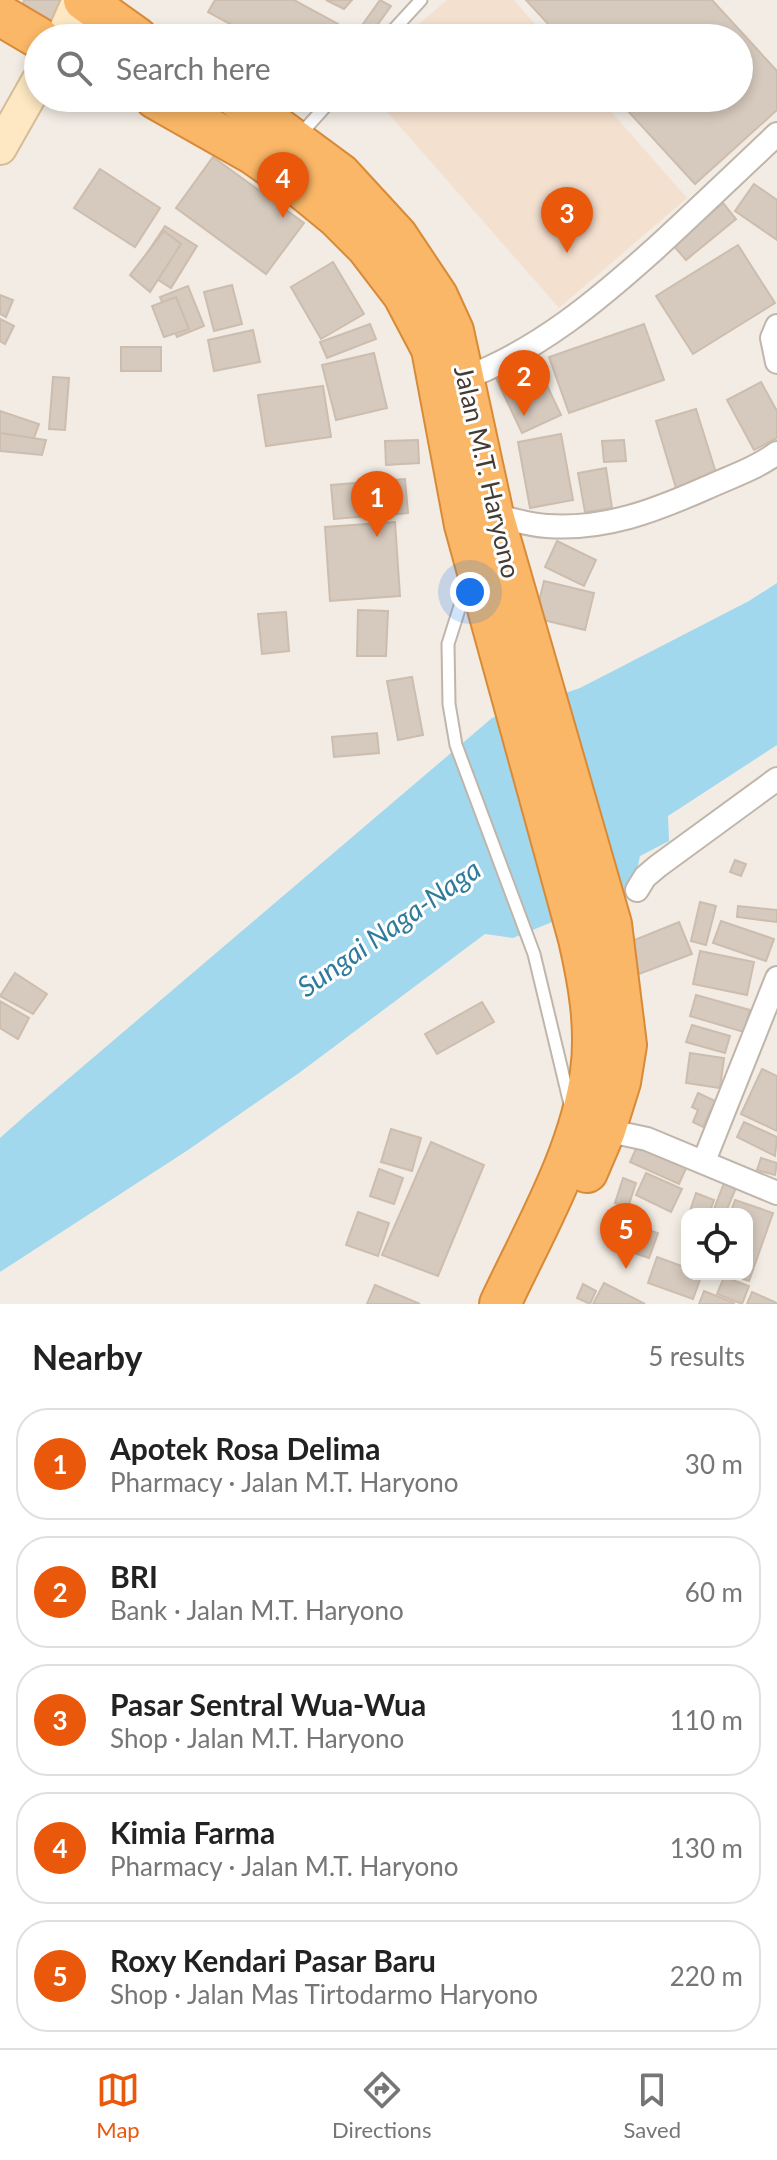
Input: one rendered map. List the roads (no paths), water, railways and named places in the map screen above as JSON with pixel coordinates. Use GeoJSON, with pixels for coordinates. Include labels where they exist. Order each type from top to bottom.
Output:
{"type":"FeatureCollection","features":[{"type":"Feature","properties":{"kind":"highway"},"geometry":{"type":"LineString","coordinates":[[82,0],[117,24]]}},
{"type":"Feature","properties":{"kind":"highway","name":"Jalan M.T. Haryono"},"geometry":{"type":"LineString","coordinates":[[182,112],[298,185],[337,217],[367,247],[403,294],[432,349],[474,563],[527,691]]}},
{"type":"Feature","properties":{"kind":"highway","name":"Jalan M.T. Haryono"},"geometry":{"type":"LineString","coordinates":[[256,112],[340,174],[397,236],[437,296],[453,331],[527,691],[595,932],[587,974],[593,1015],[591,1131],[557,1181],[509,1303]]}},
{"type":"Feature","properties":{"kind":"main road"},"geometry":{"type":"LineString","coordinates":[[69,24],[82,0]]}},
{"type":"Feature","properties":{"kind":"main road"},"geometry":{"type":"LineString","coordinates":[[0,148],[24,106]]}},
{"type":"Feature","properties":{"kind":"street"},"geometry":{"type":"LineString","coordinates":[[465,378],[502,364],[577,316],[720,190],[777,134]]}},
{"type":"Feature","properties":{"kind":"street"},"geometry":{"type":"LineString","coordinates":[[777,326],[772,338],[777,362]]}},
{"type":"Feature","properties":{"kind":"street"},"geometry":{"type":"LineString","coordinates":[[493,515],[544,526],[598,525],[626,519],[653,512],[761,465],[777,453]]}},
{"type":"Feature","properties":{"kind":"street"},"geometry":{"type":"LineString","coordinates":[[637,890],[645,877],[658,866],[777,779]]}},
{"type":"Feature","properties":{"kind":"street"},"geometry":{"type":"LineString","coordinates":[[704,1161],[777,978]]}},
{"type":"Feature","properties":{"kind":"street"},"geometry":{"type":"LineString","coordinates":[[591,1131],[647,1139],[777,1193]]}},
{"type":"Feature","properties":{"kind":"lane"},"geometry":{"type":"LineString","coordinates":[[399,24],[421,0]]}},
{"type":"Feature","properties":{"kind":"lane"},"geometry":{"type":"LineString","coordinates":[[295,141],[321,112]]}},
{"type":"Feature","properties":{"kind":"lane"},"geometry":{"type":"LineString","coordinates":[[474,563],[448,644],[449,704],[456,745],[534,954],[591,1131]]}},
{"type":"Feature","properties":{"kind":"water","name":"Sungai Naga-Naga"},"geometry":{"type":"Polygon","coordinates":[[[777,583],[777,745],[668,816],[669,841],[640,856],[633,889],[513,938],[485,934],[299,1073],[188,1150],[0,1272],[0,1138],[27,1114],[492,718],[580,688],[749,601],[777,583]]]}},
{"type":"Feature","properties":{"kind":"place","name":"Kimia Farma"},"geometry":{"type":"Point","coordinates":[283,218]}},
{"type":"Feature","properties":{"kind":"place","name":"Pasar Sentral Wua-Wua"},"geometry":{"type":"Point","coordinates":[567,253]}},
{"type":"Feature","properties":{"kind":"place","name":"BRI"},"geometry":{"type":"Point","coordinates":[524,416]}},
{"type":"Feature","properties":{"kind":"place","name":"Apotek Rosa Delima"},"geometry":{"type":"Point","coordinates":[377,537]}},
{"type":"Feature","properties":{"kind":"place","name":"Roxy Kendari Pasar Baru"},"geometry":{"type":"Point","coordinates":[626,1269]}}]}
